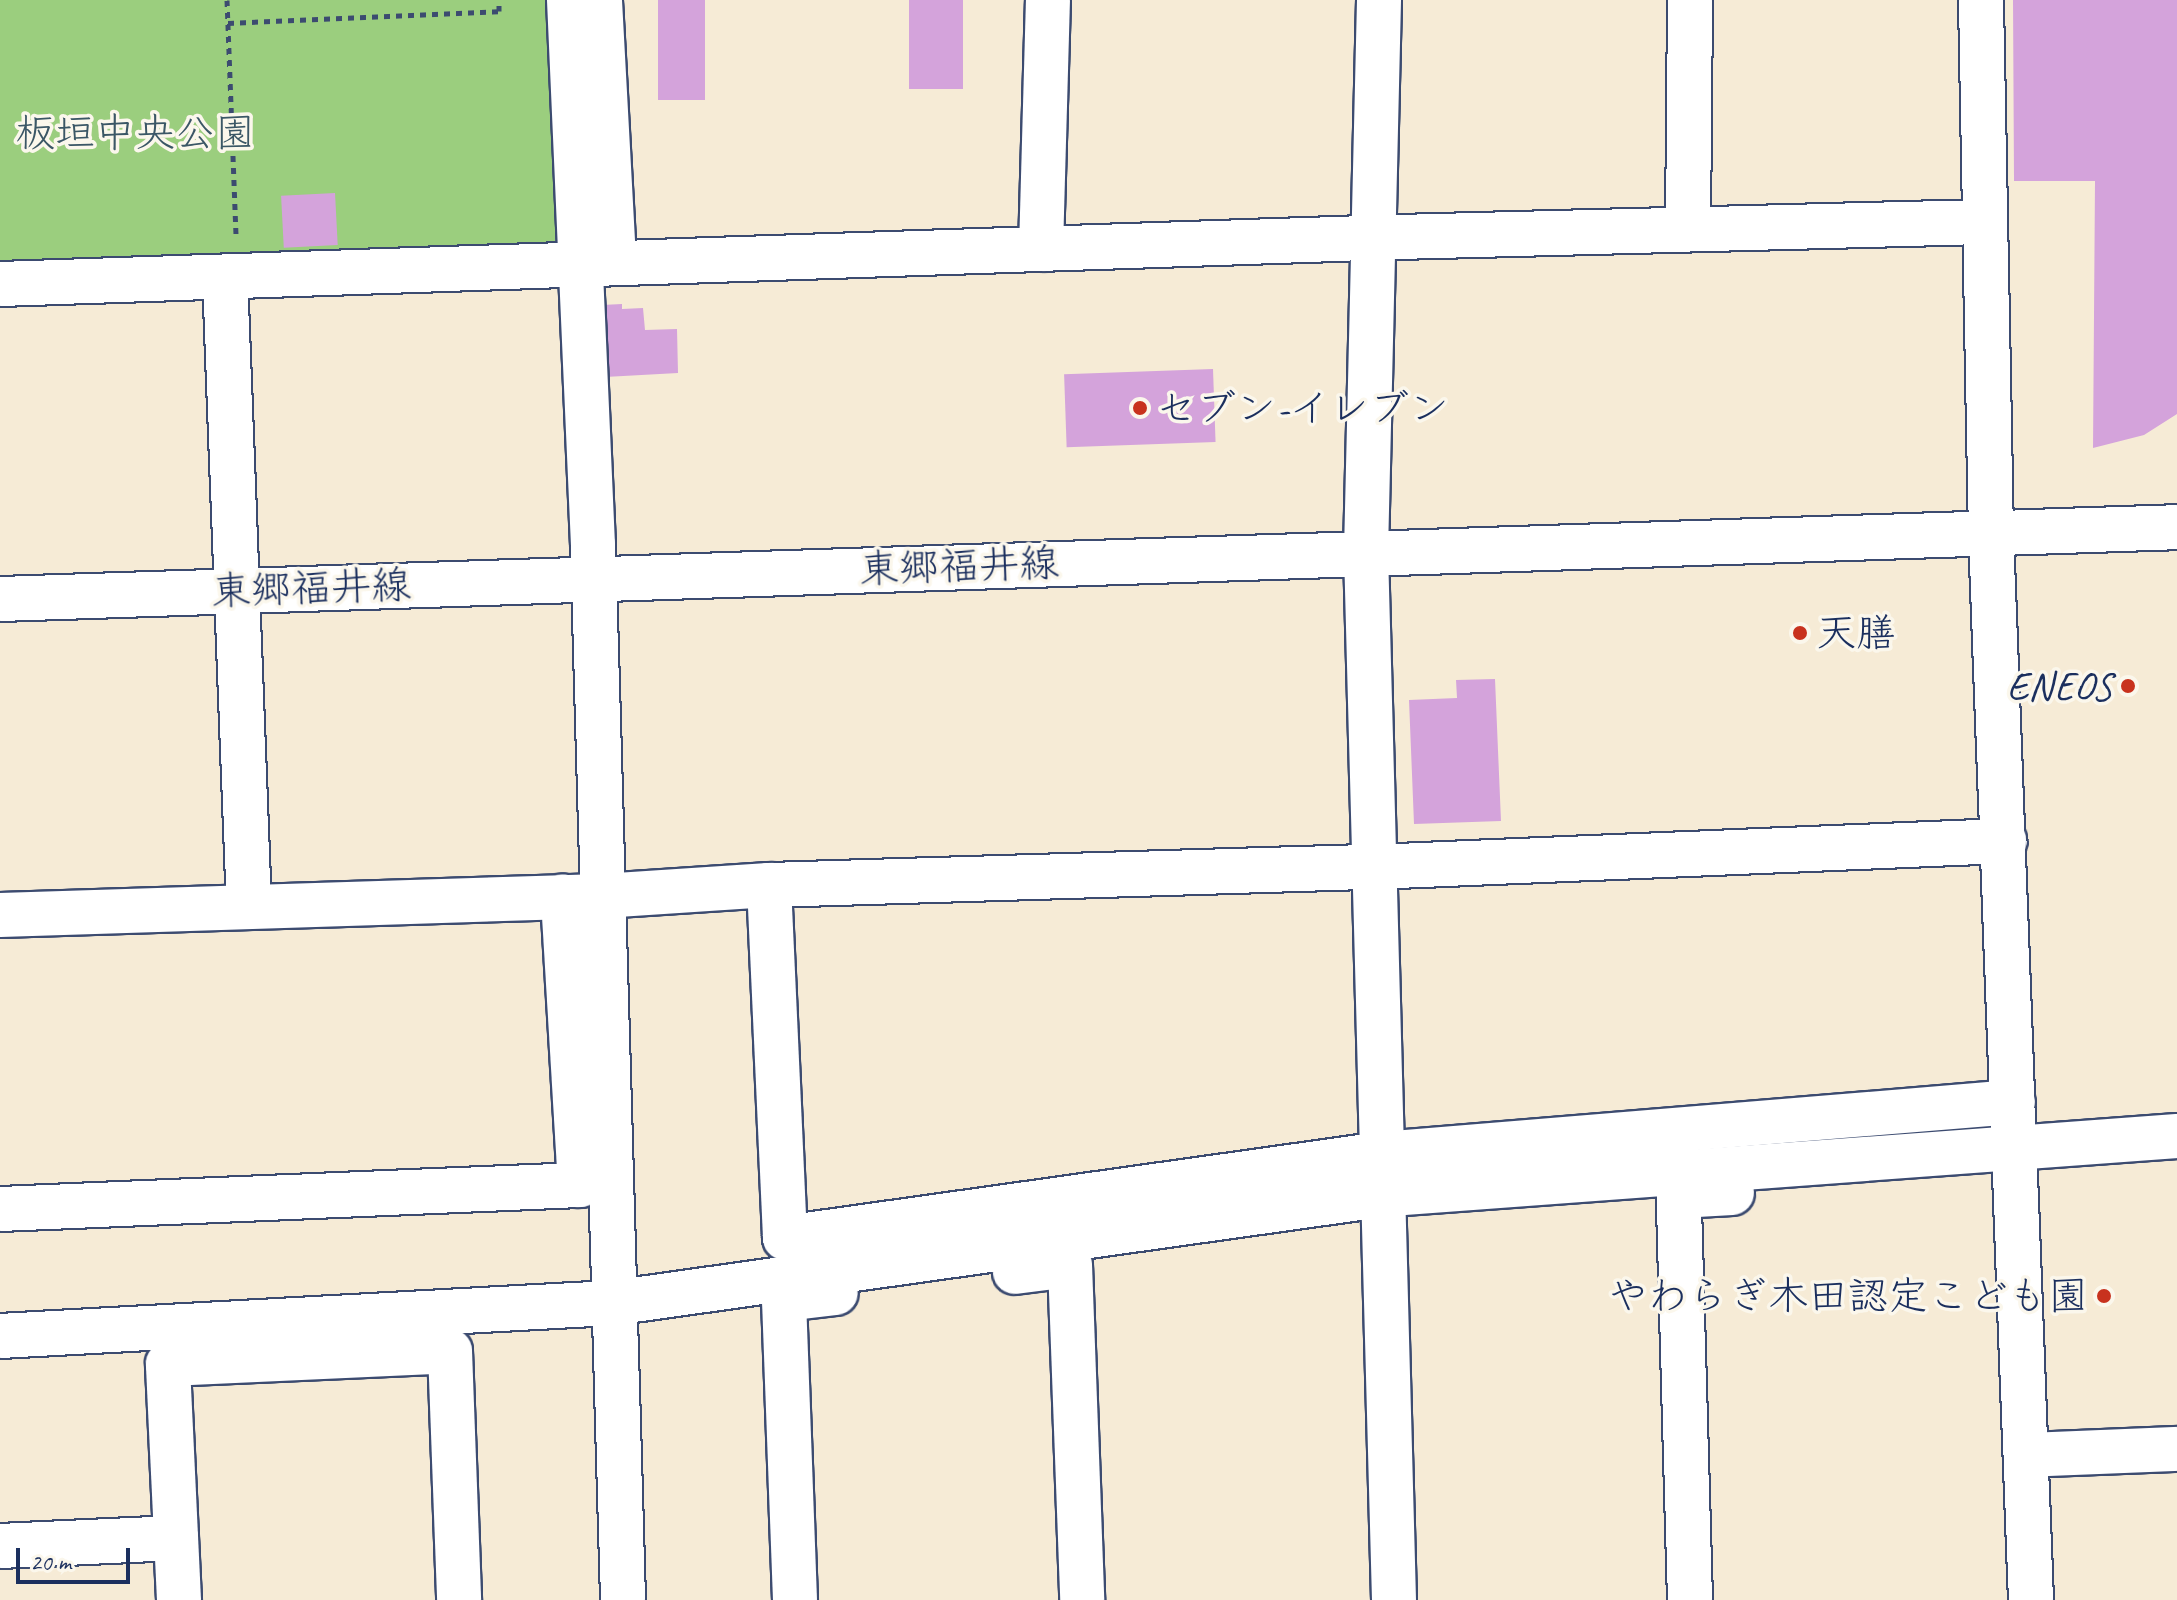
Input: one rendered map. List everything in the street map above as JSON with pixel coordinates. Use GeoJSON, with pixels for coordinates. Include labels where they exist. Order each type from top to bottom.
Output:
{"type":"FeatureCollection","features":[{"type":"Feature","properties":{"kind":"street"},"geometry":{"type":"LineString","coordinates":[[569,0],[597,263]]}},
{"type":"Feature","properties":{"kind":"street"},"geometry":{"type":"LineString","coordinates":[[0,1209],[580,1185],[583,896],[594,577],[600,0]]}},
{"type":"Feature","properties":{"kind":"street"},"geometry":{"type":"LineString","coordinates":[[1041,249],[1048,0]]}},
{"type":"Feature","properties":{"kind":"street"},"geometry":{"type":"LineString","coordinates":[[1379,0],[1366,552],[1394,1600]]}},
{"type":"Feature","properties":{"kind":"street"},"geometry":{"type":"LineString","coordinates":[[1688,229],[1690,0]]}},
{"type":"Feature","properties":{"kind":"street"},"geometry":{"type":"LineString","coordinates":[[1981,0],[1991,535],[2031,1600]]}},
{"type":"Feature","properties":{"kind":"street"},"geometry":{"type":"LineString","coordinates":[[0,284],[230,262],[597,263],[1984,222]]}},
{"type":"Feature","properties":{"kind":"street"},"geometry":{"type":"LineString","coordinates":[[230,262],[237,591],[249,907]]}},
{"type":"Feature","properties":{"kind":"street","name":"東郷福井線"},"geometry":{"type":"LineString","coordinates":[[0,599],[2177,527]]}},
{"type":"Feature","properties":{"kind":"street"},"geometry":{"type":"LineString","coordinates":[[0,915],[583,896],[769,885],[1375,867],[2004,841]]}},
{"type":"Feature","properties":{"kind":"street"},"geometry":{"type":"LineString","coordinates":[[769,885],[785,1238],[1382,1154],[2013,1102]]}},
{"type":"Feature","properties":{"kind":"street"},"geometry":{"type":"LineString","coordinates":[[583,896],[612,1303],[623,1600]]}},
{"type":"Feature","properties":{"kind":"street"},"geometry":{"type":"LineString","coordinates":[[1690,1600],[1679,1196],[2016,1163],[2177,1136]]}},
{"type":"Feature","properties":{"kind":"street"},"geometry":{"type":"LineString","coordinates":[[1404,1193],[2016,1163]]}},
{"type":"Feature","properties":{"kind":"street"},"geometry":{"type":"LineString","coordinates":[[0,1336],[612,1303],[1359,1198]]}},
{"type":"Feature","properties":{"kind":"street"},"geometry":{"type":"LineString","coordinates":[[795,1600],[784,1299],[1070,1265],[1082,1600]]}},
{"type":"Feature","properties":{"kind":"street"},"geometry":{"type":"LineString","coordinates":[[179,1600],[168,1364],[450,1351],[459,1600]]}},
{"type":"Feature","properties":{"kind":"street"},"geometry":{"type":"LineString","coordinates":[[2026,1455],[2177,1449]]}},
{"type":"Feature","properties":{"kind":"street"},"geometry":{"type":"LineString","coordinates":[[0,1546],[176,1538]]}},
{"type":"Feature","properties":{"kind":"path"},"geometry":{"type":"LineString","coordinates":[[227,0],[230,262]]}},
{"type":"Feature","properties":{"kind":"path"},"geometry":{"type":"LineString","coordinates":[[228,23],[499,11],[499,0]]}},
{"type":"Feature","properties":{"kind":"green space","name":"板垣中央公園"},"geometry":{"type":"Polygon","coordinates":[[[0,0],[555,0],[555,270],[0,270],[0,0]]]}},
{"type":"Feature","properties":{"kind":"building"},"geometry":{"type":"Polygon","coordinates":[[[658,0],[705,0],[705,100],[658,100],[658,0]]]}},
{"type":"Feature","properties":{"kind":"building"},"geometry":{"type":"Polygon","coordinates":[[[909,0],[963,0],[963,89],[909,89],[909,0]]]}},
{"type":"Feature","properties":{"kind":"building"},"geometry":{"type":"Polygon","coordinates":[[[2013,0],[2177,0],[2177,414],[2144,435],[2093,448],[2095,181],[2014,181],[2013,0]]]}},
{"type":"Feature","properties":{"kind":"building"},"geometry":{"type":"Polygon","coordinates":[[[335,193],[338,245],[284,248],[281,196],[335,193]]]}},
{"type":"Feature","properties":{"kind":"building"},"geometry":{"type":"Polygon","coordinates":[[[622,304],[622,309],[643,308],[645,330],[677,329],[678,373],[605,377],[602,305],[622,304]]]}},
{"type":"Feature","properties":{"kind":"building","name":"セブン-イレブン"},"geometry":{"type":"Polygon","coordinates":[[[1213,369],[1216,442],[1067,447],[1064,374],[1213,369]]]}},
{"type":"Feature","properties":{"kind":"building"},"geometry":{"type":"Polygon","coordinates":[[[1495,679],[1501,821],[1414,824],[1409,700],[1457,698],[1456,680],[1495,679]]]}},
{"type":"Feature","properties":{"kind":"place","name":"セブン-イレブン"},"geometry":{"type":"Point","coordinates":[1140,408]}},
{"type":"Feature","properties":{"kind":"place","name":"天膳"},"geometry":{"type":"Point","coordinates":[1800,633]}},
{"type":"Feature","properties":{"kind":"place","name":"ENEOS"},"geometry":{"type":"Point","coordinates":[2128,686]}},
{"type":"Feature","properties":{"kind":"place","name":"やわらぎ木田認定こども園"},"geometry":{"type":"Point","coordinates":[2104,1296]}}]}
